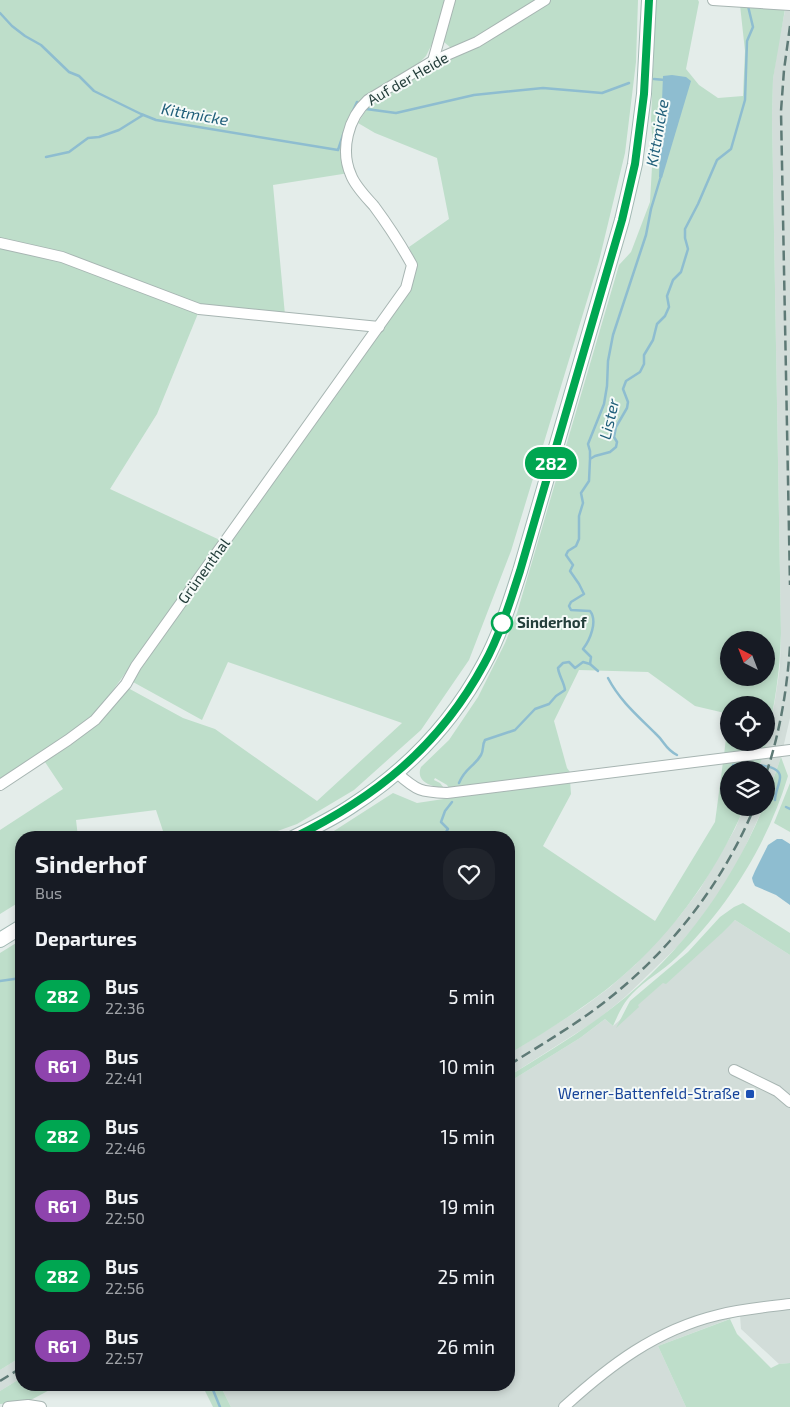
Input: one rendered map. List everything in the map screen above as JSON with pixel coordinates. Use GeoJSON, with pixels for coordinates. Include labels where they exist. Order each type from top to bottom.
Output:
{"type":"FeatureCollection","features":[{"type":"Feature","properties":{"kind":"main road"},"geometry":{"type":"LineString","coordinates":[[306,831],[349,808],[397,773],[441,728],[484,663],[510,600],[622,220],[635,164],[644,94],[649,0]]}},
{"type":"Feature","properties":{"kind":"main road"},"geometry":{"type":"LineString","coordinates":[[0,940],[15,931]]}},
{"type":"Feature","properties":{"kind":"street"},"geometry":{"type":"LineString","coordinates":[[433,61],[450,0]]}},
{"type":"Feature","properties":{"kind":"street","name":"Auf der Heide"},"geometry":{"type":"LineString","coordinates":[[379,327],[406,288],[412,264],[397,237],[351,176],[345,152],[351,123],[360,107],[368,100],[433,61],[477,42],[545,0]]}},
{"type":"Feature","properties":{"kind":"street"},"geometry":{"type":"LineString","coordinates":[[713,0],[790,5]]}},
{"type":"Feature","properties":{"kind":"street"},"geometry":{"type":"LineString","coordinates":[[0,243],[62,258],[199,309],[379,327]]}},
{"type":"Feature","properties":{"kind":"street","name":"Grünenthal"},"geometry":{"type":"LineString","coordinates":[[0,785],[95,720],[126,684],[136,666],[379,327]]}},
{"type":"Feature","properties":{"kind":"street"},"geometry":{"type":"LineString","coordinates":[[397,773],[411,786],[424,792],[447,793],[787,751]]}},
{"type":"Feature","properties":{"kind":"street"},"geometry":{"type":"LineString","coordinates":[[734,1070],[777,1091],[790,1102]]}},
{"type":"Feature","properties":{"kind":"street"},"geometry":{"type":"LineString","coordinates":[[564,1407],[605,1370],[660,1336],[716,1315],[790,1304]]}},
{"type":"Feature","properties":{"kind":"street"},"geometry":{"type":"LineString","coordinates":[[8,1407],[28,1405],[41,1407]]}},
{"type":"Feature","properties":{"kind":"shaded area"},"geometry":{"type":"Polygon","coordinates":[[[790,0],[790,718],[775,775],[775,761],[760,761],[763,751],[775,751],[775,700],[780,667],[772,116],[773,79],[787,1],[790,0]]]}},
{"type":"Feature","properties":{"kind":"shaded area"},"geometry":{"type":"Polygon","coordinates":[[[741,816],[759,816],[739,860],[720,891],[677,947],[625,997],[597,1020],[515,1072],[515,1050],[582,1008],[609,988],[635,965],[679,917],[700,889],[741,816]]]}},
{"type":"Feature","properties":{"kind":"shaded area"},"geometry":{"type":"Polygon","coordinates":[[[735,920],[790,955],[790,1363],[779,1364],[741,1329],[740,1315],[658,1346],[686,1407],[231,1407],[223,1391],[515,1391],[515,1078],[580,1038],[605,1019],[613,1026],[735,920]]]}},
{"type":"Feature","properties":{"kind":"shaded area"},"geometry":{"type":"Polygon","coordinates":[[[15,1361],[15,1382],[0,1391],[0,1370],[15,1361]]]}},
{"type":"Feature","properties":{"kind":"green space"},"geometry":{"type":"Polygon","coordinates":[[[0,0],[446,0],[441,26],[426,56],[412,70],[358,104],[347,120],[340,151],[349,173],[273,185],[285,315],[201,307],[63,255],[0,239],[0,0]]]}},
{"type":"Feature","properties":{"kind":"green space"},"geometry":{"type":"Polygon","coordinates":[[[454,0],[536,0],[475,38],[451,48],[444,42],[454,0]]]}},
{"type":"Feature","properties":{"kind":"green space"},"geometry":{"type":"Polygon","coordinates":[[[550,0],[638,0],[636,62],[625,153],[599,261],[511,551],[469,660],[421,730],[354,790],[297,824],[278,831],[163,831],[156,810],[76,820],[77,831],[15,831],[15,905],[0,914],[0,830],[63,789],[45,762],[97,725],[128,688],[183,718],[215,729],[317,801],[402,723],[228,662],[202,720],[133,682],[410,288],[416,266],[409,247],[449,219],[437,158],[375,133],[358,123],[370,104],[435,66],[476,47],[550,0]]]}},
{"type":"Feature","properties":{"kind":"green space"},"geometry":{"type":"Polygon","coordinates":[[[656,0],[698,0],[686,69],[699,85],[718,98],[743,96],[745,51],[740,5],[785,9],[773,79],[772,116],[781,633],[780,660],[775,696],[720,696],[720,712],[695,706],[648,672],[579,670],[554,721],[567,768],[570,772],[567,776],[449,788],[435,778],[434,780],[444,788],[434,786],[422,780],[420,776],[421,767],[449,740],[478,697],[505,643],[517,613],[619,265],[631,252],[650,202],[653,149],[651,120],[656,0]]]}},
{"type":"Feature","properties":{"kind":"green space"},"geometry":{"type":"Polygon","coordinates":[[[0,246],[60,261],[199,311],[157,414],[110,489],[222,541],[94,716],[0,781],[0,246]]]}},
{"type":"Feature","properties":{"kind":"green space"},"geometry":{"type":"Polygon","coordinates":[[[724,751],[751,751],[724,755],[724,751]]]}},
{"type":"Feature","properties":{"kind":"green space"},"geometry":{"type":"Polygon","coordinates":[[[781,757],[788,776],[775,812],[775,775],[781,757]]]}},
{"type":"Feature","properties":{"kind":"green space"},"geometry":{"type":"Polygon","coordinates":[[[762,758],[761,761],[733,761],[762,758]]]}},
{"type":"Feature","properties":{"kind":"green space"},"geometry":{"type":"Polygon","coordinates":[[[570,780],[571,794],[543,846],[655,921],[715,822],[720,784],[720,816],[740,816],[718,859],[687,907],[650,951],[629,971],[571,1015],[515,1050],[515,831],[334,831],[393,793],[417,803],[570,780]]]}},
{"type":"Feature","properties":{"kind":"green space"},"geometry":{"type":"Polygon","coordinates":[[[790,783],[790,832],[774,823],[790,783]]]}},
{"type":"Feature","properties":{"kind":"green space"},"geometry":{"type":"Polygon","coordinates":[[[759,816],[773,816],[744,874],[713,918],[677,957],[632,994],[623,1005],[613,1026],[605,1019],[580,1038],[515,1078],[515,1072],[575,1035],[623,999],[673,952],[715,898],[749,839],[759,816]]]}},
{"type":"Feature","properties":{"kind":"green space"},"geometry":{"type":"Polygon","coordinates":[[[743,903],[790,933],[790,955],[735,920],[666,984],[663,983],[638,1005],[639,1007],[616,1028],[630,1001],[688,952],[720,917],[743,903]]]}},
{"type":"Feature","properties":{"kind":"green space"},"geometry":{"type":"Polygon","coordinates":[[[15,944],[15,1361],[0,1370],[0,953],[15,944]]]}},
{"type":"Feature","properties":{"kind":"green space"},"geometry":{"type":"Polygon","coordinates":[[[730,1319],[737,1334],[771,1368],[779,1364],[790,1363],[790,1407],[686,1407],[658,1346],[730,1319]]]}},
{"type":"Feature","properties":{"kind":"green space"},"geometry":{"type":"Polygon","coordinates":[[[15,1382],[15,1391],[48,1391],[27,1402],[0,1404],[0,1391],[15,1382]]]}},
{"type":"Feature","properties":{"kind":"green space"},"geometry":{"type":"Polygon","coordinates":[[[205,1391],[223,1391],[231,1407],[213,1407],[205,1391]]]}},
{"type":"Feature","properties":{"kind":"water"},"geometry":{"type":"Polygon","coordinates":[[[663,76],[686,77],[691,81],[662,178],[659,177],[663,76]]]}},
{"type":"Feature","properties":{"kind":"water"},"geometry":{"type":"Polygon","coordinates":[[[777,839],[782,839],[790,844],[790,905],[776,895],[755,886],[752,878],[768,845],[777,839]]]}},
{"type":"Feature","properties":{"kind":"waterway","name":"Lister"},"geometry":{"type":"LineString","coordinates":[[459,783],[464,774],[481,755],[485,740],[515,730],[535,709],[549,704],[565,690],[558,668],[563,663],[569,662],[575,668],[583,662],[590,664],[591,657],[583,649],[592,630],[592,615],[590,611],[571,610],[569,606],[571,602],[584,594],[570,571],[573,565],[566,555],[568,551],[576,546],[579,539],[579,516],[583,503],[581,493],[589,481],[590,459],[610,452],[616,447],[617,442],[614,437],[616,427],[627,408],[628,402],[623,389],[626,381],[640,372],[644,364],[644,355],[653,340],[657,324],[665,316],[669,307],[667,296],[673,280],[681,272],[688,249],[685,229],[717,160],[731,149],[745,100],[747,41],[753,27],[748,6]]}},
{"type":"Feature","properties":{"kind":"waterway","name":"Kittmicke"},"geometry":{"type":"LineString","coordinates":[[0,13],[12,26],[41,45],[69,72],[79,76],[94,91],[156,120],[338,150],[344,132]]}},
{"type":"Feature","properties":{"kind":"waterway","name":"Kittmicke"},"geometry":{"type":"LineString","coordinates":[[654,79],[665,80]]}},
{"type":"Feature","properties":{"kind":"waterway","name":"Kittmicke"},"geometry":{"type":"LineString","coordinates":[[366,109],[396,113],[474,95],[543,88],[602,93],[629,83]]}},
{"type":"Feature","properties":{"kind":"waterway","name":"Kittmicke"},"geometry":{"type":"LineString","coordinates":[[351,115],[357,102]]}},
{"type":"Feature","properties":{"kind":"waterway"},"geometry":{"type":"LineString","coordinates":[[46,157],[69,152],[88,138],[99,137],[119,130],[143,115]]}},
{"type":"Feature","properties":{"kind":"waterway"},"geometry":{"type":"LineString","coordinates":[[590,458],[588,444],[604,404],[608,361],[613,335],[646,235],[651,209],[661,176]]}},
{"type":"Feature","properties":{"kind":"waterway"},"geometry":{"type":"LineString","coordinates":[[590,664],[598,671]]}},
{"type":"Feature","properties":{"kind":"waterway"},"geometry":{"type":"LineString","coordinates":[[608,678],[630,708],[677,755]]}},
{"type":"Feature","properties":{"kind":"waterway"},"geometry":{"type":"LineString","coordinates":[[775,770],[780,777],[775,800]]}},
{"type":"Feature","properties":{"kind":"waterway","name":"Lister"},"geometry":{"type":"LineString","coordinates":[[447,831],[448,829],[441,822],[445,811],[452,802]]}},
{"type":"Feature","properties":{"kind":"waterway"},"geometry":{"type":"LineString","coordinates":[[786,807],[790,809]]}},
{"type":"Feature","properties":{"kind":"waterway","name":"Lister"},"geometry":{"type":"LineString","coordinates":[[0,981],[15,979]]}},
{"type":"Feature","properties":{"kind":"waterway"},"geometry":{"type":"LineString","coordinates":[[213,1391],[220,1407]]}},
{"type":"Feature","properties":{"kind":"railway"},"geometry":{"type":"LineString","coordinates":[[790,26],[781,111],[790,585]]}},
{"type":"Feature","properties":{"kind":"railway"},"geometry":{"type":"LineString","coordinates":[[770,761],[782,711],[790,646]]}},
{"type":"Feature","properties":{"kind":"railway"},"geometry":{"type":"LineString","coordinates":[[515,1061],[598,1007],[647,965],[690,918],[725,865],[750,816]]}},
{"type":"Feature","properties":{"kind":"railway"},"geometry":{"type":"LineString","coordinates":[[0,1381],[15,1372]]}},
{"type":"Feature","properties":{"kind":"bus line","name":"282"},"geometry":{"type":"LineString","coordinates":[[307,831],[326,822],[369,795],[397,773],[441,728],[484,663],[500,626],[520,571],[570,393],[608,272],[622,220],[635,164],[644,94],[649,0]]}},
{"type":"Feature","properties":{"kind":"place","name":"Sinderhof"},"geometry":{"type":"Point","coordinates":[502,623]}},
{"type":"Feature","properties":{"kind":"place","name":"Werner-Battenfeld-Straße"},"geometry":{"type":"Point","coordinates":[750,1094]}}]}
